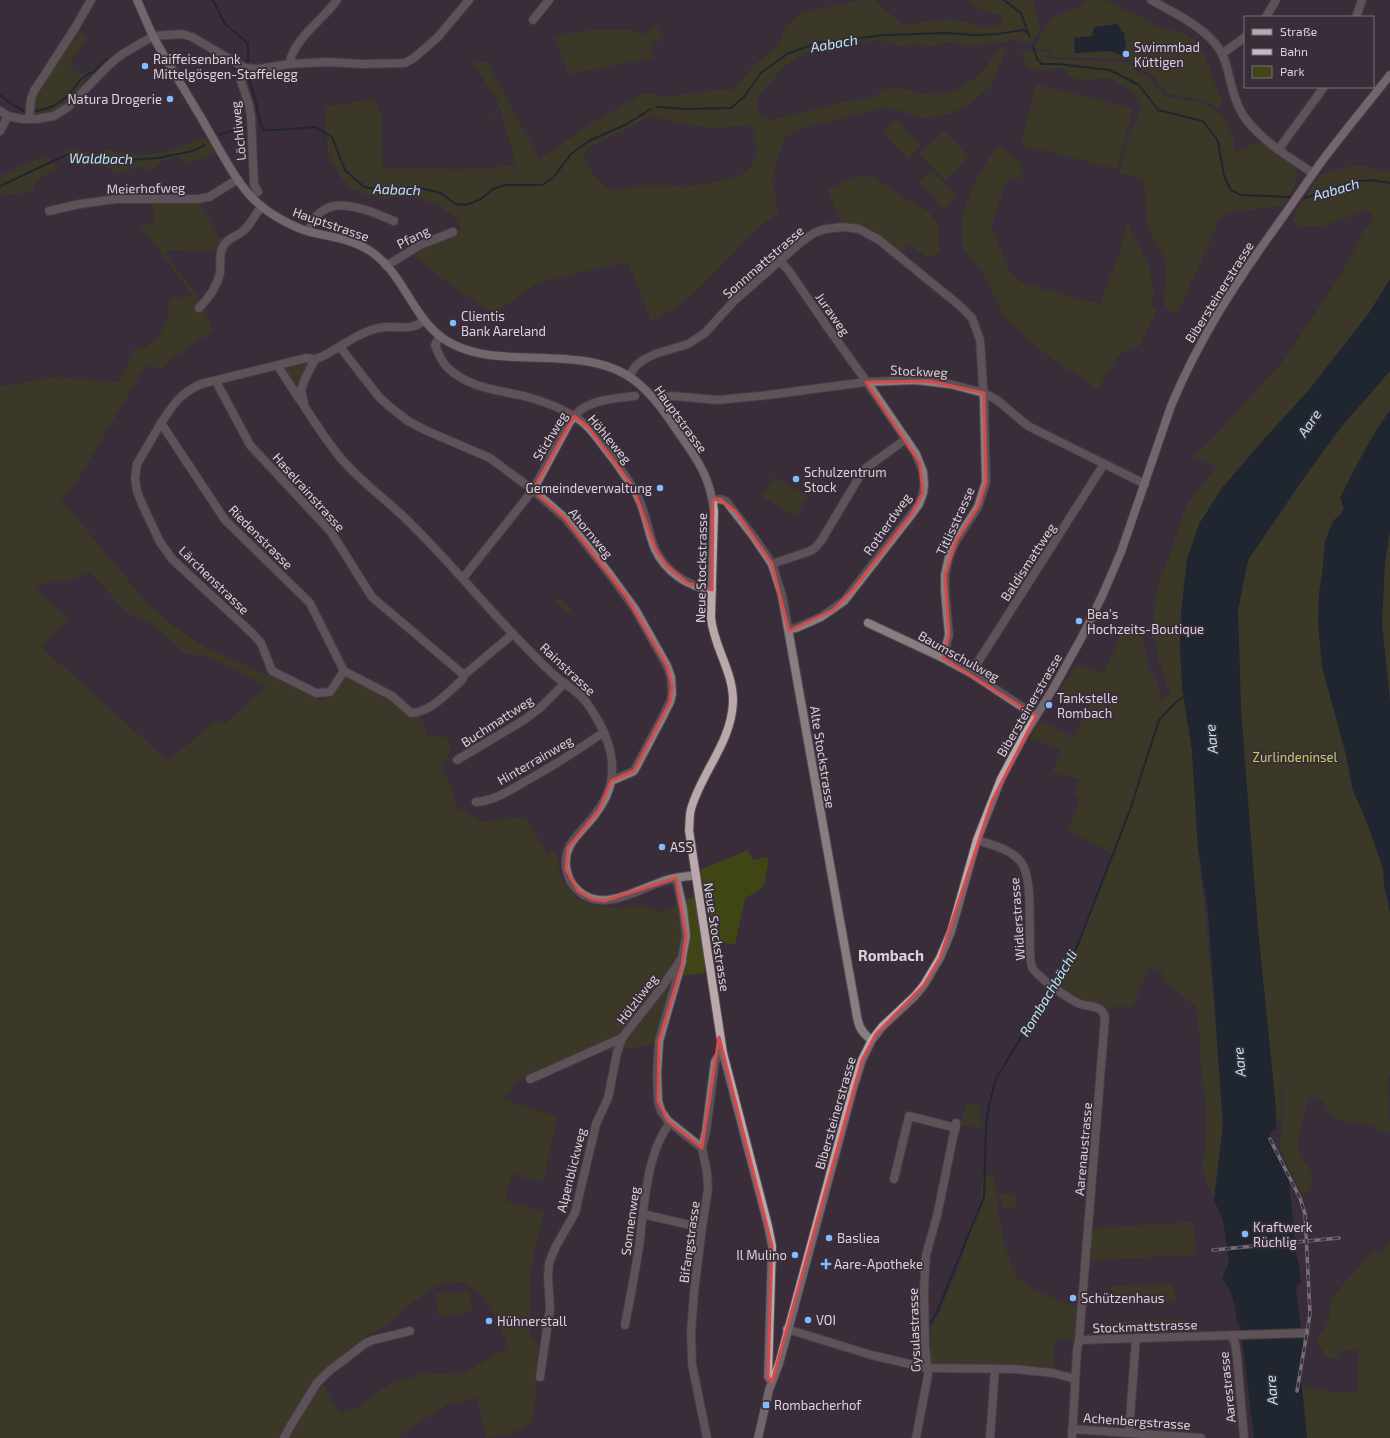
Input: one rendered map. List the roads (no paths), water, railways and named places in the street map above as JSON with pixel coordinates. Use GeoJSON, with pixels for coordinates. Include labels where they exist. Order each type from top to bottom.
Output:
{"type":"FeatureCollection","features":[{"type":"Feature","properties":{"kind":"street"},"geometry":{"type":"LineString","coordinates":[[28,119],[31,99],[34,91],[92,0]]}},
{"type":"Feature","properties":{"kind":"street","name":"Hauptstrasse"},"geometry":{"type":"LineString","coordinates":[[137,0],[153,36],[238,179],[251,196],[262,206],[279,218],[308,231],[346,240],[374,253],[401,286],[424,321],[440,336],[464,350],[490,356],[587,362],[611,367],[629,376],[647,391],[661,407],[695,457],[707,478],[713,500]]}},
{"type":"Feature","properties":{"kind":"street"},"geometry":{"type":"LineString","coordinates":[[289,64],[293,52],[301,40],[331,9],[337,0]]}},
{"type":"Feature","properties":{"kind":"street"},"geometry":{"type":"LineString","coordinates":[[0,111],[8,116],[22,119],[37,119],[54,116],[68,107],[109,65],[126,51],[153,36],[182,34],[192,37],[245,68],[258,69],[289,64],[328,62],[405,63],[414,58],[437,38],[469,0]]}},
{"type":"Feature","properties":{"kind":"street"},"geometry":{"type":"LineString","coordinates":[[533,20],[549,0]]}},
{"type":"Feature","properties":{"kind":"street"},"geometry":{"type":"LineString","coordinates":[[1151,0],[1191,22],[1208,36],[1222,54],[1236,99],[1244,117],[1258,134],[1278,150],[1313,173]]}},
{"type":"Feature","properties":{"kind":"street"},"geometry":{"type":"LineString","coordinates":[[1267,16],[1276,0]]}},
{"type":"Feature","properties":{"kind":"street"},"geometry":{"type":"LineString","coordinates":[[1356,16],[1362,0]]}},
{"type":"Feature","properties":{"kind":"street"},"geometry":{"type":"LineString","coordinates":[[1222,54],[1244,38]]}},
{"type":"Feature","properties":{"kind":"street","name":"Löchliweg"},"geometry":{"type":"LineString","coordinates":[[245,68],[241,81],[251,116],[254,184],[258,192]]}},
{"type":"Feature","properties":{"kind":"street","name":"Bibersteinerstrasse"},"geometry":{"type":"LineString","coordinates":[[758,1438],[772,1382],[779,1364],[787,1329],[862,1060],[872,1040],[882,1027],[915,996],[936,966],[951,932],[977,840],[1003,775],[1025,734],[1083,636],[1103,594],[1121,552],[1162,432],[1179,389],[1204,337],[1242,275],[1313,173],[1390,75]]}},
{"type":"Feature","properties":{"kind":"street"},"geometry":{"type":"LineString","coordinates":[[1278,150],[1323,88]]}},
{"type":"Feature","properties":{"kind":"street"},"geometry":{"type":"LineString","coordinates":[[0,131],[8,116]]}},
{"type":"Feature","properties":{"kind":"street","name":"Meierhofweg"},"geometry":{"type":"LineString","coordinates":[[49,211],[80,204],[116,199],[198,199],[209,197],[238,179]]}},
{"type":"Feature","properties":{"kind":"street"},"geometry":{"type":"LineString","coordinates":[[308,231],[316,215],[327,209],[340,205],[345,205],[394,221]]}},
{"type":"Feature","properties":{"kind":"street"},"geometry":{"type":"LineString","coordinates":[[199,308],[205,301],[220,274],[222,249],[224,244],[243,232],[262,206]]}},
{"type":"Feature","properties":{"kind":"street","name":"Sonnmattstrasse"},"geometry":{"type":"LineString","coordinates":[[629,376],[635,366],[643,360],[655,354],[688,344],[704,333],[734,301],[800,243],[814,233],[825,229],[843,227],[859,229],[878,240],[959,305],[972,318],[980,340],[984,393]]}},
{"type":"Feature","properties":{"kind":"street","name":"Pfang"},"geometry":{"type":"LineString","coordinates":[[386,266],[420,245],[453,232]]}},
{"type":"Feature","properties":{"kind":"street","name":"Juraweg"},"geometry":{"type":"LineString","coordinates":[[780,261],[789,271],[866,382]]}},
{"type":"Feature","properties":{"kind":"street"},"geometry":{"type":"LineString","coordinates":[[161,423],[176,401],[188,390],[202,384],[306,358],[315,359],[366,332],[386,327],[412,328],[424,321]]}},
{"type":"Feature","properties":{"kind":"street","name":"Höhleweg"},"geometry":{"type":"LineString","coordinates":[[440,336],[435,345],[439,355],[447,368],[460,378],[471,384],[484,388],[535,400],[562,409],[588,427],[633,487],[643,509],[656,550],[666,565],[674,574],[687,583],[699,588],[712,590]]}},
{"type":"Feature","properties":{"kind":"street","name":"Ahornweg"},"geometry":{"type":"LineString","coordinates":[[340,347],[379,397],[408,421],[425,430],[486,456],[533,490],[565,518],[626,596],[658,649],[671,677],[672,686],[670,702],[634,771],[611,781]]}},
{"type":"Feature","properties":{"kind":"street","name":"Rainstrasse"},"geometry":{"type":"LineString","coordinates":[[305,408],[301,390],[315,359]]}},
{"type":"Feature","properties":{"kind":"street","name":"Rainstrasse"},"geometry":{"type":"LineString","coordinates":[[278,366],[289,386],[324,437],[346,465],[407,520],[514,634],[560,680],[582,696],[604,732],[612,762],[611,781],[608,792],[599,810],[574,838],[568,848],[566,855],[566,869],[574,886],[588,897],[598,901],[604,901],[620,898],[666,880],[696,875]]}},
{"type":"Feature","properties":{"kind":"street","name":"Haselrainstrasse"},"geometry":{"type":"LineString","coordinates":[[217,381],[250,445],[331,532],[372,597],[464,675]]}},
{"type":"Feature","properties":{"kind":"street","name":"Stockweg"},"geometry":{"type":"LineString","coordinates":[[667,397],[672,396],[718,400],[866,382],[929,381],[950,384],[984,393],[997,400],[1028,426],[1145,484]]}},
{"type":"Feature","properties":{"kind":"street","name":"Rotherdweg"},"geometry":{"type":"LineString","coordinates":[[789,629],[796,628],[820,617],[844,601],[919,504],[923,493],[923,472],[918,458],[866,382]]}},
{"type":"Feature","properties":{"kind":"street","name":"Titlisstrasse"},"geometry":{"type":"LineString","coordinates":[[943,658],[949,635],[945,591],[945,575],[949,557],[956,541],[978,507],[986,482],[984,393]]}},
{"type":"Feature","properties":{"kind":"street","name":"Stichweg"},"geometry":{"type":"LineString","coordinates":[[463,578],[533,490],[574,416],[582,409],[593,403],[635,396]]}},
{"type":"Feature","properties":{"kind":"street","name":"Lärchenstrasse"},"geometry":{"type":"LineString","coordinates":[[161,423],[137,464],[135,478],[137,491],[142,504],[160,542],[172,559],[253,634],[261,643],[272,671],[316,694],[330,692],[344,671]]}},
{"type":"Feature","properties":{"kind":"street","name":"Riedenstrasse"},"geometry":{"type":"LineString","coordinates":[[161,423],[225,520],[310,603],[344,671]]}},
{"type":"Feature","properties":{"kind":"street"},"geometry":{"type":"LineString","coordinates":[[772,564],[815,548],[821,541],[866,468],[906,439]]}},
{"type":"Feature","properties":{"kind":"street","name":"Baldismattweg"},"geometry":{"type":"LineString","coordinates":[[971,673],[1104,464]]}},
{"type":"Feature","properties":{"kind":"street","name":"Alte Stockstrasse"},"geometry":{"type":"LineString","coordinates":[[713,500],[720,499],[726,501],[753,535],[772,564],[782,595],[853,996],[860,1028],[862,1032],[872,1040]]}},
{"type":"Feature","properties":{"kind":"street","name":"Neue Stockstrasse"},"geometry":{"type":"LineString","coordinates":[[713,500],[712,630],[732,682],[733,701],[730,724],[723,744],[700,787],[691,810],[689,830],[723,1053],[772,1246],[768,1377],[772,1382]]}},
{"type":"Feature","properties":{"kind":"street","name":"Baumschulweg"},"geometry":{"type":"LineString","coordinates":[[868,623],[943,658],[971,673],[1036,716]]}},
{"type":"Feature","properties":{"kind":"street"},"geometry":{"type":"LineString","coordinates":[[344,671],[392,696],[411,713],[420,713],[431,706],[462,680],[464,675],[514,634]]}},
{"type":"Feature","properties":{"kind":"street","name":"Buchmattweg"},"geometry":{"type":"LineString","coordinates":[[457,760],[524,720],[541,707],[565,683]]}},
{"type":"Feature","properties":{"kind":"street","name":"Hinterrainweg"},"geometry":{"type":"LineString","coordinates":[[476,802],[486,801],[505,792],[564,759],[604,732]]}},
{"type":"Feature","properties":{"kind":"street","name":"Widlerstrasse"},"geometry":{"type":"LineString","coordinates":[[977,840],[1010,853],[1020,861],[1025,869],[1028,880],[1032,967],[1054,987]]}},
{"type":"Feature","properties":{"kind":"street","name":"Hölzliweg"},"geometry":{"type":"LineString","coordinates":[[530,1079],[622,1038],[662,987],[682,958],[686,936],[683,909],[676,878]]}},
{"type":"Feature","properties":{"kind":"street"},"geometry":{"type":"LineString","coordinates":[[682,958],[682,965],[659,1041],[657,1073],[658,1101],[661,1111],[670,1123],[702,1148]]}},
{"type":"Feature","properties":{"kind":"street","name":"Aarenaustrasse"},"geometry":{"type":"LineString","coordinates":[[1054,987],[1078,1003],[1096,1007],[1101,1010],[1105,1017],[1079,1340]]}},
{"type":"Feature","properties":{"kind":"street","name":"Alpenblickweg"},"geometry":{"type":"LineString","coordinates":[[540,1377],[550,1308],[548,1277],[549,1263],[556,1246],[575,1213],[596,1124],[608,1098],[616,1053],[622,1038]]}},
{"type":"Feature","properties":{"kind":"street","name":"Bifangstrasse"},"geometry":{"type":"LineString","coordinates":[[707,1438],[692,1364],[691,1333],[694,1294],[708,1189],[707,1173],[702,1148],[707,1124],[715,1062],[723,1053]]}},
{"type":"Feature","properties":{"kind":"street","name":"Gysulastrasse"},"geometry":{"type":"LineString","coordinates":[[894,1179],[909,1116],[956,1126],[937,1216],[926,1255],[924,1289],[925,1345],[928,1375],[916,1438]]}},
{"type":"Feature","properties":{"kind":"street","name":"Sonnenweg"},"geometry":{"type":"LineString","coordinates":[[625,1326],[634,1279],[648,1179],[656,1147],[664,1130],[670,1123]]}},
{"type":"Feature","properties":{"kind":"street"},"geometry":{"type":"LineString","coordinates":[[643,1214],[702,1228]]}},
{"type":"Feature","properties":{"kind":"street"},"geometry":{"type":"LineString","coordinates":[[787,1329],[871,1354],[927,1368],[1032,1370],[1075,1379]]}},
{"type":"Feature","properties":{"kind":"street"},"geometry":{"type":"LineString","coordinates":[[284,1438],[290,1425],[317,1383],[329,1371],[366,1343],[410,1331]]}},
{"type":"Feature","properties":{"kind":"street","name":"Stockmattstrasse"},"geometry":{"type":"LineString","coordinates":[[1072,1438],[1077,1350],[1079,1340],[1305,1332]]}},
{"type":"Feature","properties":{"kind":"street","name":"Aarestrasse"},"geometry":{"type":"LineString","coordinates":[[1234,1335],[1244,1438]]}},
{"type":"Feature","properties":{"kind":"street"},"geometry":{"type":"LineString","coordinates":[[1129,1432],[1136,1338]]}},
{"type":"Feature","properties":{"kind":"street"},"geometry":{"type":"LineString","coordinates":[[990,1438],[995,1369]]}},
{"type":"Feature","properties":{"kind":"street","name":"Achenbergstrasse"},"geometry":{"type":"LineString","coordinates":[[1072,1429],[1201,1438]]}},
{"type":"Feature","properties":{"kind":"water"},"geometry":{"type":"Polygon","coordinates":[[[1118,24],[1122,32],[1124,32],[1126,47],[1120,55],[1110,51],[1075,53],[1074,38],[1092,36],[1094,27],[1118,24]]]}},
{"type":"Feature","properties":{"kind":"water","name":"Aare"},"geometry":{"type":"Polygon","coordinates":[[[1390,279],[1390,371],[1342,426],[1308,472],[1248,560],[1238,610],[1241,710],[1258,929],[1276,1108],[1276,1129],[1269,1134],[1277,1148],[1274,1150],[1289,1180],[1296,1252],[1301,1283],[1298,1284],[1296,1288],[1304,1345],[1299,1374],[1302,1387],[1307,1438],[1254,1438],[1242,1339],[1237,1330],[1241,1329],[1239,1323],[1237,1323],[1236,1311],[1231,1293],[1222,1278],[1229,1263],[1223,1220],[1214,1200],[1223,1125],[1208,913],[1198,848],[1192,751],[1182,687],[1180,645],[1181,614],[1187,559],[1199,524],[1222,488],[1308,391],[1369,313],[1390,279]]]}},
{"type":"Feature","properties":{"kind":"water"},"geometry":{"type":"Polygon","coordinates":[[[1390,410],[1390,532],[1385,562],[1382,624],[1390,701],[1390,912],[1384,885],[1383,868],[1366,820],[1353,791],[1346,755],[1322,667],[1318,623],[1319,593],[1325,541],[1333,521],[1340,515],[1344,508],[1340,498],[1369,442],[1390,410]]]}},
{"type":"Feature","properties":{"kind":"waterway"},"geometry":{"type":"LineString","coordinates":[[213,0],[225,24],[248,43],[248,61]]}},
{"type":"Feature","properties":{"kind":"waterway"},"geometry":{"type":"LineString","coordinates":[[1004,0],[1021,13],[1028,33]]}},
{"type":"Feature","properties":{"kind":"waterway","name":"Aabach"},"geometry":{"type":"LineString","coordinates":[[657,107],[687,109],[731,108],[744,97],[761,73],[787,54],[817,43],[886,35],[945,33],[976,35],[998,34],[1023,30],[1029,34],[1030,37]]}},
{"type":"Feature","properties":{"kind":"waterway","name":"Aabach"},"geometry":{"type":"LineString","coordinates":[[1033,47],[1037,59],[1042,64],[1057,64],[1110,70],[1139,85],[1158,110],[1203,121],[1218,141],[1224,176],[1231,190],[1241,195],[1291,197]]}},
{"type":"Feature","properties":{"kind":"waterway"},"geometry":{"type":"LineString","coordinates":[[215,56],[239,71]]}},
{"type":"Feature","properties":{"kind":"waterway"},"geometry":{"type":"LineString","coordinates":[[36,111],[52,107],[62,101],[81,79],[89,73],[92,73],[107,59]]}},
{"type":"Feature","properties":{"kind":"waterway","name":"Aabach"},"geometry":{"type":"LineString","coordinates":[[249,80],[256,101]]}},
{"type":"Feature","properties":{"kind":"waterway"},"geometry":{"type":"LineString","coordinates":[[0,95],[13,105],[26,112]]}},
{"type":"Feature","properties":{"kind":"waterway","name":"Aabach"},"geometry":{"type":"LineString","coordinates":[[256,103],[261,126],[265,130],[315,127],[332,137],[345,170],[364,187],[382,190],[416,187],[441,193],[455,204],[466,205],[481,199],[493,189],[505,185],[542,185],[553,178],[571,154],[589,141],[625,125],[651,109]]}},
{"type":"Feature","properties":{"kind":"waterway","name":"Waldbach"},"geometry":{"type":"LineString","coordinates":[[219,135],[246,128]]}},
{"type":"Feature","properties":{"kind":"waterway","name":"Waldbach"},"geometry":{"type":"LineString","coordinates":[[0,186],[68,154],[116,161],[158,158],[193,151],[205,145]]}},
{"type":"Feature","properties":{"kind":"waterway","name":"Aabach"},"geometry":{"type":"LineString","coordinates":[[1305,198],[1350,182],[1370,180],[1390,183]]}},
{"type":"Feature","properties":{"kind":"waterway","name":"Rombachbächli"},"geometry":{"type":"LineString","coordinates":[[1053,984],[1077,947],[1130,810],[1159,720],[1177,701],[1186,696]]}},
{"type":"Feature","properties":{"kind":"waterway","name":"Rombachbächli"},"geometry":{"type":"LineString","coordinates":[[930,1324],[937,1312],[984,1197],[986,1125],[989,1105],[996,1079],[1051,987]]}},
{"type":"Feature","properties":{"kind":"waterway","name":"Rombachbächli"},"geometry":{"type":"LineString","coordinates":[[921,1358],[919,1349],[922,1340]]}},
{"type":"Feature","properties":{"kind":"waterway","name":"Rombachbächli"},"geometry":{"type":"LineString","coordinates":[[921,1393],[923,1375]]}},
{"type":"Feature","properties":{"kind":"waterway","name":"Rombachbächli"},"geometry":{"type":"LineString","coordinates":[[912,1438],[915,1420]]}},
{"type":"Feature","properties":{"kind":"railway"},"geometry":{"type":"LineString","coordinates":[[1270,1139],[1300,1198],[1305,1214],[1310,1314],[1297,1391]]}},
{"type":"Feature","properties":{"kind":"railway"},"geometry":{"type":"LineString","coordinates":[[1213,1250],[1339,1238]]}},
{"type":"Feature","properties":{"kind":"place","name":"Swimmbad Küttigen"},"geometry":{"type":"Point","coordinates":[1126,54]}},
{"type":"Feature","properties":{"kind":"place","name":"Raiffeisenbank Mittelgösgen-Staffelegg"},"geometry":{"type":"Point","coordinates":[145,66]}},
{"type":"Feature","properties":{"kind":"place","name":"Natura Drogerie"},"geometry":{"type":"Point","coordinates":[170,99]}},
{"type":"Feature","properties":{"kind":"place","name":"Clientis Bank Aareland"},"geometry":{"type":"Point","coordinates":[453,323]}},
{"type":"Feature","properties":{"kind":"place","name":"Schulzentrum Stock"},"geometry":{"type":"Point","coordinates":[796,479]}},
{"type":"Feature","properties":{"kind":"place","name":"Gemeindeverwaltung"},"geometry":{"type":"Point","coordinates":[660,488]}},
{"type":"Feature","properties":{"kind":"place","name":"Bea's Hochzeits-Boutique"},"geometry":{"type":"Point","coordinates":[1079,621]}},
{"type":"Feature","properties":{"kind":"place","name":"Tankstelle Rombach"},"geometry":{"type":"Point","coordinates":[1049,705]}},
{"type":"Feature","properties":{"kind":"place","name":"ASS"},"geometry":{"type":"Point","coordinates":[662,847]}},
{"type":"Feature","properties":{"kind":"place","name":"Kraftwerk Rüchlig"},"geometry":{"type":"Point","coordinates":[1245,1234]}},
{"type":"Feature","properties":{"kind":"place","name":"Basliea"},"geometry":{"type":"Point","coordinates":[829,1238]}},
{"type":"Feature","properties":{"kind":"place","name":"Il Mulino"},"geometry":{"type":"Point","coordinates":[795,1255]}},
{"type":"Feature","properties":{"kind":"place","name":"Aare-Apotheke"},"geometry":{"type":"Point","coordinates":[826,1264]}},
{"type":"Feature","properties":{"kind":"place","name":"Schützenhaus"},"geometry":{"type":"Point","coordinates":[1073,1298]}},
{"type":"Feature","properties":{"kind":"place","name":"VOI"},"geometry":{"type":"Point","coordinates":[808,1320]}},
{"type":"Feature","properties":{"kind":"place","name":"Hühnerstall"},"geometry":{"type":"Point","coordinates":[489,1321]}},
{"type":"Feature","properties":{"kind":"place","name":"Rombacherhof"},"geometry":{"type":"Point","coordinates":[766,1405]}},
{"type":"Feature","properties":{"kind":"district","name":"Rombach"},"geometry":{"type":"Point","coordinates":[891,955]}},
{"type":"Feature","properties":{"kind":"park label","name":"Zurlindeninsel"},"geometry":{"type":"Point","coordinates":[1295,757]}}]}
